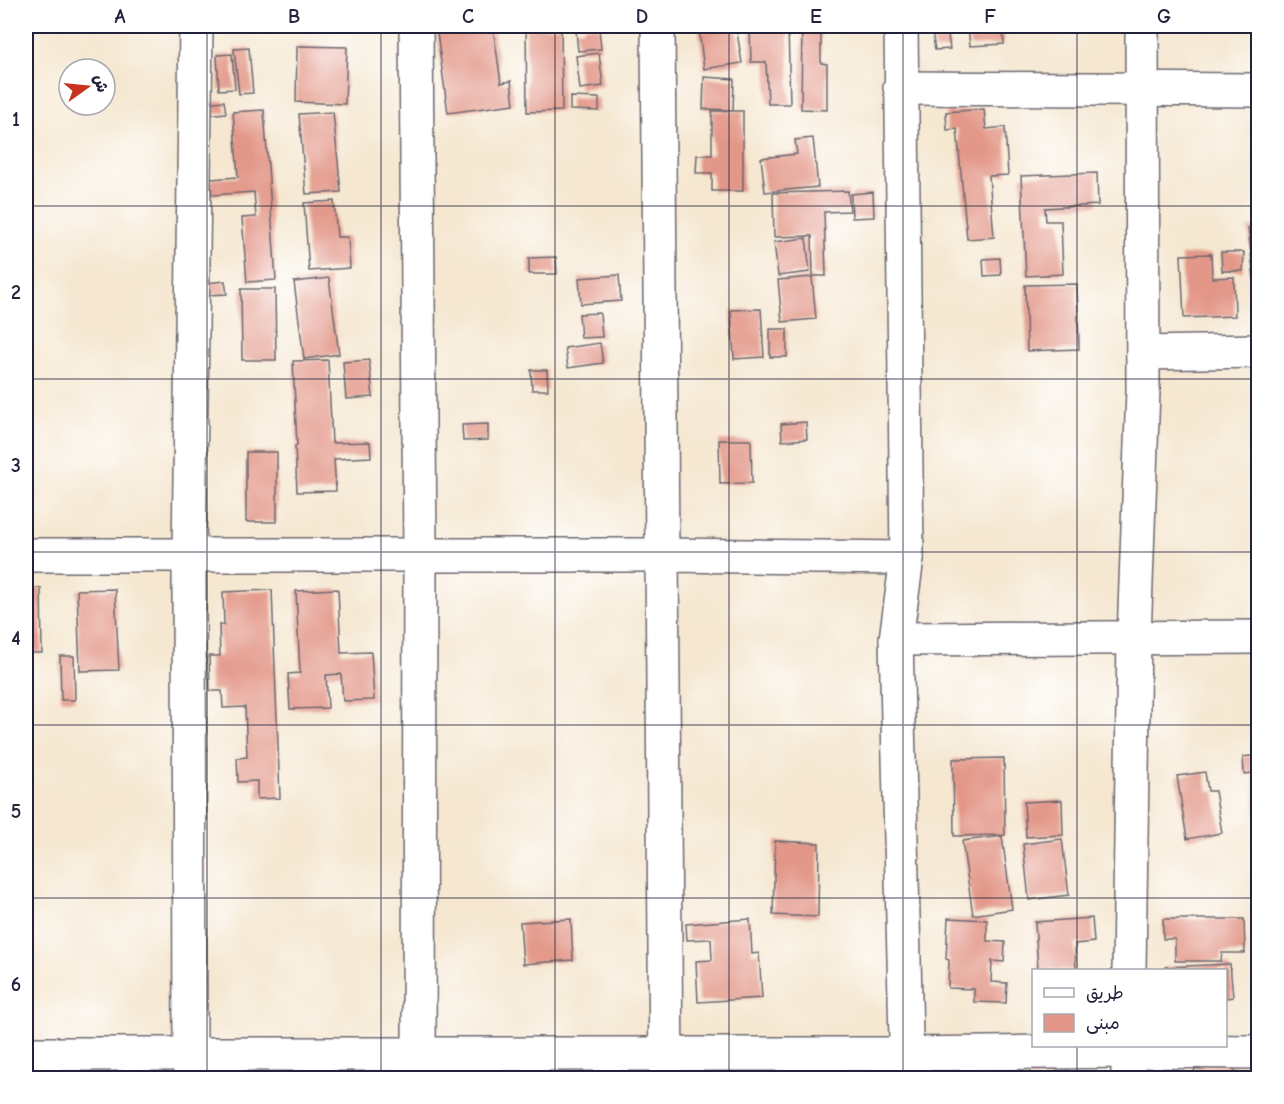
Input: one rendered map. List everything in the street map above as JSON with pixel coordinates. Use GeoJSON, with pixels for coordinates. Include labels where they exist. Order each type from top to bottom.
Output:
{"type":"FeatureCollection","features":[{"type":"Feature","properties":{"kind":"street"},"geometry":{"type":"LineString","coordinates":[[190,1066],[189,555],[196,26]]}},
{"type":"Feature","properties":{"kind":"street"},"geometry":{"type":"LineString","coordinates":[[416,26],[420,555],[419,1066]]}},
{"type":"Feature","properties":{"kind":"street"},"geometry":{"type":"LineString","coordinates":[[658,26],[666,1066]]}},
{"type":"Feature","properties":{"kind":"street"},"geometry":{"type":"LineString","coordinates":[[901,26],[907,558],[896,639],[907,1066]]}},
{"type":"Feature","properties":{"kind":"street"},"geometry":{"type":"LineString","coordinates":[[1129,969],[1134,638],[1143,352],[1142,26]]}},
{"type":"Feature","properties":{"kind":"street"},"geometry":{"type":"LineString","coordinates":[[900,88],[1258,90]]}},
{"type":"Feature","properties":{"kind":"street"},"geometry":{"type":"LineString","coordinates":[[1143,352],[1258,351]]}},
{"type":"Feature","properties":{"kind":"street"},"geometry":{"type":"LineString","coordinates":[[26,555],[662,555],[907,558]]}},
{"type":"Feature","properties":{"kind":"street"},"geometry":{"type":"LineString","coordinates":[[896,639],[1258,637]]}},
{"type":"Feature","properties":{"kind":"street"},"geometry":{"type":"LineString","coordinates":[[26,1054],[190,1066],[907,1066],[1258,1052]]}},
{"type":"Feature","properties":{"kind":"building"},"geometry":{"type":"Polygon","coordinates":[[[493,26],[501,83],[511,81],[514,104],[448,113],[437,33],[493,26]]]}},
{"type":"Feature","properties":{"kind":"building"},"geometry":{"type":"Polygon","coordinates":[[[584,26],[599,27],[591,29],[599,28],[601,49],[578,51],[576,30],[584,29],[584,26]]]}},
{"type":"Feature","properties":{"kind":"building"},"geometry":{"type":"Polygon","coordinates":[[[736,26],[742,63],[704,69],[699,31],[736,26]]]}},
{"type":"Feature","properties":{"kind":"building"},"geometry":{"type":"Polygon","coordinates":[[[968,26],[1003,26],[1004,44],[970,46],[968,26]]]}},
{"type":"Feature","properties":{"kind":"building"},"geometry":{"type":"Polygon","coordinates":[[[561,27],[562,111],[527,112],[526,28],[561,27]]]}},
{"type":"Feature","properties":{"kind":"building"},"geometry":{"type":"Polygon","coordinates":[[[788,27],[790,104],[768,104],[766,62],[751,62],[750,28],[788,27]]]}},
{"type":"Feature","properties":{"kind":"building"},"geometry":{"type":"Polygon","coordinates":[[[802,28],[821,29],[821,63],[827,64],[827,110],[801,109],[802,28]]]}},
{"type":"Feature","properties":{"kind":"building"},"geometry":{"type":"Polygon","coordinates":[[[947,29],[950,49],[935,50],[932,31],[947,29]]]}},
{"type":"Feature","properties":{"kind":"building"},"geometry":{"type":"Polygon","coordinates":[[[297,46],[347,47],[345,104],[296,102],[297,46]]]}},
{"type":"Feature","properties":{"kind":"building"},"geometry":{"type":"Polygon","coordinates":[[[249,48],[253,93],[239,94],[234,49],[249,48]]]}},
{"type":"Feature","properties":{"kind":"building"},"geometry":{"type":"Polygon","coordinates":[[[599,53],[603,86],[580,89],[576,56],[599,53]]]}},
{"type":"Feature","properties":{"kind":"building"},"geometry":{"type":"Polygon","coordinates":[[[232,54],[235,89],[219,90],[217,55],[232,54]]]}},
{"type":"Feature","properties":{"kind":"building"},"geometry":{"type":"Polygon","coordinates":[[[704,77],[734,79],[733,110],[703,109],[704,77]]]}},
{"type":"Feature","properties":{"kind":"building"},"geometry":{"type":"Polygon","coordinates":[[[570,97],[599,98],[599,111],[570,110],[570,97]]]}},
{"type":"Feature","properties":{"kind":"building"},"geometry":{"type":"Polygon","coordinates":[[[224,101],[226,113],[206,115],[205,103],[224,101]]]}},
{"type":"Feature","properties":{"kind":"building"},"geometry":{"type":"Polygon","coordinates":[[[984,109],[986,129],[1005,127],[1008,175],[989,176],[994,237],[967,239],[957,129],[947,130],[946,112],[984,109]]]}},
{"type":"Feature","properties":{"kind":"building"},"geometry":{"type":"Polygon","coordinates":[[[264,110],[276,280],[247,282],[242,218],[256,217],[254,192],[212,195],[211,179],[238,177],[233,112],[264,110]]]}},
{"type":"Feature","properties":{"kind":"building"},"geometry":{"type":"Polygon","coordinates":[[[712,111],[743,111],[743,191],[712,191],[712,173],[696,173],[697,155],[712,155],[712,111]]]}},
{"type":"Feature","properties":{"kind":"building"},"geometry":{"type":"Polygon","coordinates":[[[333,112],[341,192],[306,194],[299,114],[333,112]]]}},
{"type":"Feature","properties":{"kind":"building"},"geometry":{"type":"Polygon","coordinates":[[[813,138],[818,187],[765,192],[761,158],[797,154],[795,140],[813,138]]]}},
{"type":"Feature","properties":{"kind":"building"},"geometry":{"type":"Polygon","coordinates":[[[1097,173],[1098,205],[1045,208],[1046,221],[1061,221],[1063,274],[1026,276],[1021,176],[1097,173]]]}},
{"type":"Feature","properties":{"kind":"building"},"geometry":{"type":"Polygon","coordinates":[[[848,191],[850,211],[824,212],[826,276],[813,276],[812,236],[774,237],[773,193],[848,191]]]}},
{"type":"Feature","properties":{"kind":"building"},"geometry":{"type":"Polygon","coordinates":[[[873,192],[874,217],[852,218],[851,194],[873,192]]]}},
{"type":"Feature","properties":{"kind":"building"},"geometry":{"type":"Polygon","coordinates":[[[334,201],[337,237],[348,237],[350,268],[309,271],[304,203],[334,201]]]}},
{"type":"Feature","properties":{"kind":"building"},"geometry":{"type":"Polygon","coordinates":[[[1258,227],[1258,305],[1257,305],[1248,228],[1258,227]]]}},
{"type":"Feature","properties":{"kind":"building"},"geometry":{"type":"Polygon","coordinates":[[[806,238],[810,272],[778,276],[774,242],[806,238]]]}},
{"type":"Feature","properties":{"kind":"building"},"geometry":{"type":"Polygon","coordinates":[[[1221,252],[1244,252],[1243,271],[1222,271],[1221,252]]]}},
{"type":"Feature","properties":{"kind":"building"},"geometry":{"type":"Polygon","coordinates":[[[1211,254],[1212,278],[1234,277],[1235,316],[1184,318],[1181,255],[1211,254]]]}},
{"type":"Feature","properties":{"kind":"building"},"geometry":{"type":"Polygon","coordinates":[[[556,257],[557,274],[529,274],[529,258],[556,257]]]}},
{"type":"Feature","properties":{"kind":"building"},"geometry":{"type":"Polygon","coordinates":[[[1000,258],[1001,275],[984,276],[983,259],[1000,258]]]}},
{"type":"Feature","properties":{"kind":"building"},"geometry":{"type":"Polygon","coordinates":[[[619,275],[621,301],[581,304],[579,278],[619,275]]]}},
{"type":"Feature","properties":{"kind":"building"},"geometry":{"type":"Polygon","coordinates":[[[812,277],[816,319],[782,322],[778,280],[812,277]]]}},
{"type":"Feature","properties":{"kind":"building"},"geometry":{"type":"Polygon","coordinates":[[[329,278],[339,354],[304,359],[294,282],[329,278]]]}},
{"type":"Feature","properties":{"kind":"building"},"geometry":{"type":"Polygon","coordinates":[[[225,281],[227,294],[207,295],[206,283],[225,281]]]}},
{"type":"Feature","properties":{"kind":"building"},"geometry":{"type":"Polygon","coordinates":[[[1077,284],[1079,349],[1027,351],[1025,285],[1077,284]]]}},
{"type":"Feature","properties":{"kind":"building"},"geometry":{"type":"Polygon","coordinates":[[[241,289],[275,289],[276,360],[242,360],[241,289]]]}},
{"type":"Feature","properties":{"kind":"building"},"geometry":{"type":"Polygon","coordinates":[[[761,309],[764,357],[734,359],[731,310],[761,309]]]}},
{"type":"Feature","properties":{"kind":"building"},"geometry":{"type":"Polygon","coordinates":[[[600,313],[602,337],[581,338],[579,314],[600,313]]]}},
{"type":"Feature","properties":{"kind":"building"},"geometry":{"type":"Polygon","coordinates":[[[770,329],[787,329],[787,357],[770,357],[770,329]]]}},
{"type":"Feature","properties":{"kind":"building"},"geometry":{"type":"Polygon","coordinates":[[[600,343],[603,363],[568,368],[565,348],[600,343]]]}},
{"type":"Feature","properties":{"kind":"building"},"geometry":{"type":"Polygon","coordinates":[[[328,360],[332,443],[370,442],[371,457],[334,459],[336,491],[297,492],[293,361],[328,360]]]}},
{"type":"Feature","properties":{"kind":"building"},"geometry":{"type":"Polygon","coordinates":[[[369,360],[373,397],[346,399],[343,362],[369,360]]]}},
{"type":"Feature","properties":{"kind":"building"},"geometry":{"type":"Polygon","coordinates":[[[531,370],[547,370],[548,390],[532,390],[531,370]]]}},
{"type":"Feature","properties":{"kind":"building"},"geometry":{"type":"Polygon","coordinates":[[[806,422],[807,439],[782,441],[781,424],[806,422]]]}},
{"type":"Feature","properties":{"kind":"building"},"geometry":{"type":"Polygon","coordinates":[[[488,424],[488,440],[463,441],[462,425],[488,424]]]}},
{"type":"Feature","properties":{"kind":"building"},"geometry":{"type":"Polygon","coordinates":[[[719,440],[751,440],[752,483],[720,484],[719,440]]]}},
{"type":"Feature","properties":{"kind":"building"},"geometry":{"type":"Polygon","coordinates":[[[246,452],[277,452],[277,522],[246,522],[246,452]]]}},
{"type":"Feature","properties":{"kind":"building"},"geometry":{"type":"Polygon","coordinates":[[[41,588],[42,653],[26,653],[26,589],[41,588]]]}},
{"type":"Feature","properties":{"kind":"building"},"geometry":{"type":"Polygon","coordinates":[[[115,589],[119,670],[80,671],[77,590],[115,589]]]}},
{"type":"Feature","properties":{"kind":"building"},"geometry":{"type":"Polygon","coordinates":[[[338,589],[341,653],[371,652],[374,700],[343,701],[341,674],[326,675],[328,708],[290,709],[288,674],[300,673],[296,591],[338,589]]]}},
{"type":"Feature","properties":{"kind":"building"},"geometry":{"type":"Polygon","coordinates":[[[272,590],[280,798],[257,799],[257,781],[238,782],[237,758],[247,757],[245,707],[223,708],[222,691],[210,691],[209,656],[220,656],[219,625],[224,625],[223,592],[272,590]]]}},
{"type":"Feature","properties":{"kind":"building"},"geometry":{"type":"Polygon","coordinates":[[[60,656],[74,656],[75,700],[61,700],[60,656]]]}},
{"type":"Feature","properties":{"kind":"building"},"geometry":{"type":"Polygon","coordinates":[[[1258,755],[1257,825],[1253,773],[1244,774],[1243,757],[1258,755]]]}},
{"type":"Feature","properties":{"kind":"building"},"geometry":{"type":"Polygon","coordinates":[[[1004,758],[1005,835],[954,836],[953,759],[1004,758]]]}},
{"type":"Feature","properties":{"kind":"building"},"geometry":{"type":"Polygon","coordinates":[[[1205,772],[1208,791],[1215,791],[1222,833],[1187,839],[1177,776],[1205,772]]]}},
{"type":"Feature","properties":{"kind":"building"},"geometry":{"type":"Polygon","coordinates":[[[1062,800],[1063,835],[1026,837],[1024,802],[1062,800]]]}},
{"type":"Feature","properties":{"kind":"building"},"geometry":{"type":"Polygon","coordinates":[[[1002,836],[1012,909],[973,915],[962,841],[1002,836]]]}},
{"type":"Feature","properties":{"kind":"building"},"geometry":{"type":"Polygon","coordinates":[[[1062,839],[1069,895],[1029,900],[1023,844],[1062,839]]]}},
{"type":"Feature","properties":{"kind":"building"},"geometry":{"type":"Polygon","coordinates":[[[775,841],[819,843],[818,917],[773,915],[775,841]]]}},
{"type":"Feature","properties":{"kind":"building"},"geometry":{"type":"Polygon","coordinates":[[[948,918],[987,920],[987,941],[1005,942],[1004,962],[992,961],[991,982],[1007,983],[1006,1003],[974,1002],[974,989],[948,988],[949,960],[946,959],[948,918]]]}},
{"type":"Feature","properties":{"kind":"building"},"geometry":{"type":"Polygon","coordinates":[[[1092,918],[1094,942],[1075,944],[1076,969],[1038,969],[1035,922],[1092,918]]]}},
{"type":"Feature","properties":{"kind":"building"},"geometry":{"type":"Polygon","coordinates":[[[571,919],[573,960],[523,964],[520,922],[571,919]]]}},
{"type":"Feature","properties":{"kind":"building"},"geometry":{"type":"Polygon","coordinates":[[[750,919],[752,954],[759,953],[762,998],[698,1002],[696,961],[712,960],[711,939],[687,940],[686,924],[750,919]]]}},
{"type":"Feature","properties":{"kind":"building"},"geometry":{"type":"Polygon","coordinates":[[[1163,919],[1244,919],[1245,953],[1222,953],[1221,961],[1175,961],[1175,939],[1163,939],[1163,919]]]}},
{"type":"Feature","properties":{"kind":"building"},"geometry":{"type":"Polygon","coordinates":[[[1230,964],[1233,997],[1227,998],[1227,969],[1165,969],[1165,967],[1230,964]]]}},
{"type":"Feature","properties":{"kind":"building"},"geometry":{"type":"Polygon","coordinates":[[[1234,1060],[1235,1078],[1195,1078],[1194,1062],[1234,1060]]]}},
{"type":"Feature","properties":{"kind":"building"},"geometry":{"type":"Polygon","coordinates":[[[568,1062],[570,1078],[533,1078],[531,1067],[568,1062]]]}},
{"type":"Feature","properties":{"kind":"building"},"geometry":{"type":"Polygon","coordinates":[[[621,1063],[621,1078],[604,1078],[604,1064],[621,1063]]]}},
{"type":"Feature","properties":{"kind":"building"},"geometry":{"type":"Polygon","coordinates":[[[507,1064],[508,1078],[460,1078],[459,1069],[507,1064]]]}},
{"type":"Feature","properties":{"kind":"building"},"geometry":{"type":"Polygon","coordinates":[[[1030,1064],[1068,1065],[1067,1078],[1030,1078],[1030,1064]]]}},
{"type":"Feature","properties":{"kind":"building"},"geometry":{"type":"Polygon","coordinates":[[[142,1067],[143,1078],[123,1078],[123,1069],[142,1067]]]}},
{"type":"Feature","properties":{"kind":"building"},"geometry":{"type":"Polygon","coordinates":[[[46,1070],[47,1078],[26,1078],[26,1071],[46,1070]]]}},
{"type":"Feature","properties":{"kind":"building"},"geometry":{"type":"Polygon","coordinates":[[[439,1071],[458,1071],[458,1078],[439,1078],[439,1071]]]}},
{"type":"Feature","properties":{"kind":"building"},"geometry":{"type":"Polygon","coordinates":[[[76,1074],[108,1074],[108,1078],[76,1078],[76,1074]]]}}]}
